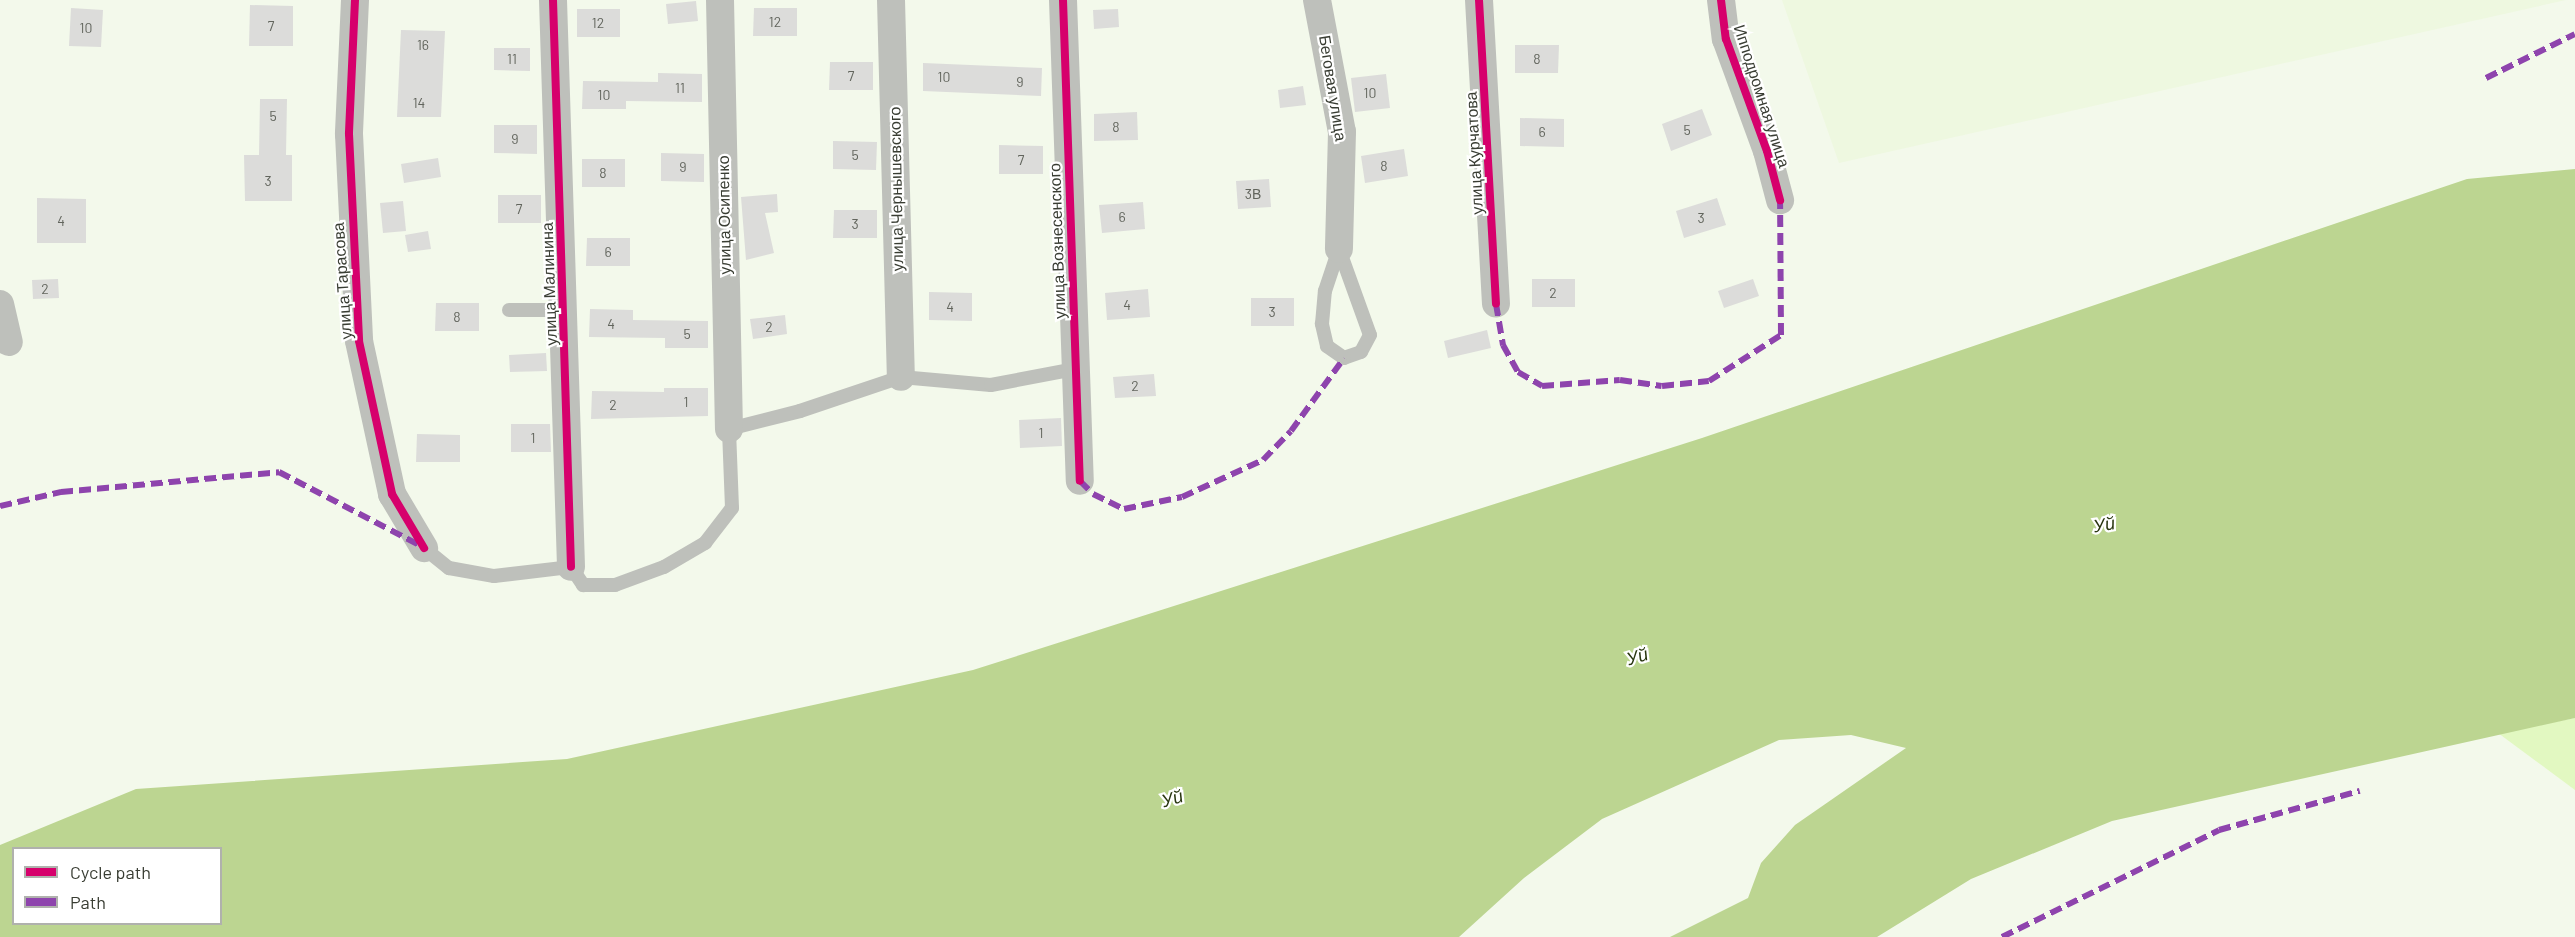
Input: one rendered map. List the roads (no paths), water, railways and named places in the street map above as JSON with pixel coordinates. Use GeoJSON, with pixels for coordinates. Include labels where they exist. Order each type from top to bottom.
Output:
{"type":"FeatureCollection","features":[{"type":"Feature","properties":{"kind":"street","name":"улица Тарасова"},"geometry":{"type":"LineString","coordinates":[[355,0],[349,134],[359,341],[392,494],[424,548]]}},
{"type":"Feature","properties":{"kind":"street","name":"улица Малинина"},"geometry":{"type":"LineString","coordinates":[[553,0],[571,567]]}},
{"type":"Feature","properties":{"kind":"street","name":"улица Осипенко"},"geometry":{"type":"LineString","coordinates":[[720,0],[729,429]]}},
{"type":"Feature","properties":{"kind":"street","name":"улица Чернышевского"},"geometry":{"type":"LineString","coordinates":[[891,0],[901,377]]}},
{"type":"Feature","properties":{"kind":"street","name":"улица Вознесенского"},"geometry":{"type":"LineString","coordinates":[[1064,0],[1080,481]]}},
{"type":"Feature","properties":{"kind":"street","name":"Беговая улица"},"geometry":{"type":"LineString","coordinates":[[1317,0],[1342,132],[1339,249]]}},
{"type":"Feature","properties":{"kind":"street","name":"улица Курчатова"},"geometry":{"type":"LineString","coordinates":[[1479,0],[1496,304]]}},
{"type":"Feature","properties":{"kind":"street","name":"Ипподромная улица"},"geometry":{"type":"LineString","coordinates":[[1721,0],[1726,39],[1767,151],[1780,200]]}},
{"type":"Feature","properties":{"kind":"street"},"geometry":{"type":"LineString","coordinates":[[0,304],[9,342]]}},
{"type":"Feature","properties":{"kind":"lane"},"geometry":{"type":"LineString","coordinates":[[1339,249],[1370,335],[1361,352],[1344,358],[1327,346],[1322,324],[1325,291],[1339,249]]}},
{"type":"Feature","properties":{"kind":"lane"},"geometry":{"type":"LineString","coordinates":[[509,310],[563,310]]}},
{"type":"Feature","properties":{"kind":"lane"},"geometry":{"type":"LineString","coordinates":[[424,548],[449,568],[494,576],[571,567],[583,585],[615,585],[664,567],[705,543],[732,508],[729,429],[800,411],[901,377],[991,385],[1075,369]]}},
{"type":"Feature","properties":{"kind":"water","name":"Уй"},"geometry":{"type":"Polygon","coordinates":[[[2575,169],[2575,718],[2112,821],[1971,879],[1877,937],[1670,937],[1748,898],[1761,863],[1795,825],[1906,748],[1851,735],[1779,740],[1602,819],[1524,878],[1459,937],[0,937],[0,845],[136,789],[567,759],[973,670],[1702,438],[2467,179],[2575,169]]]}}]}
